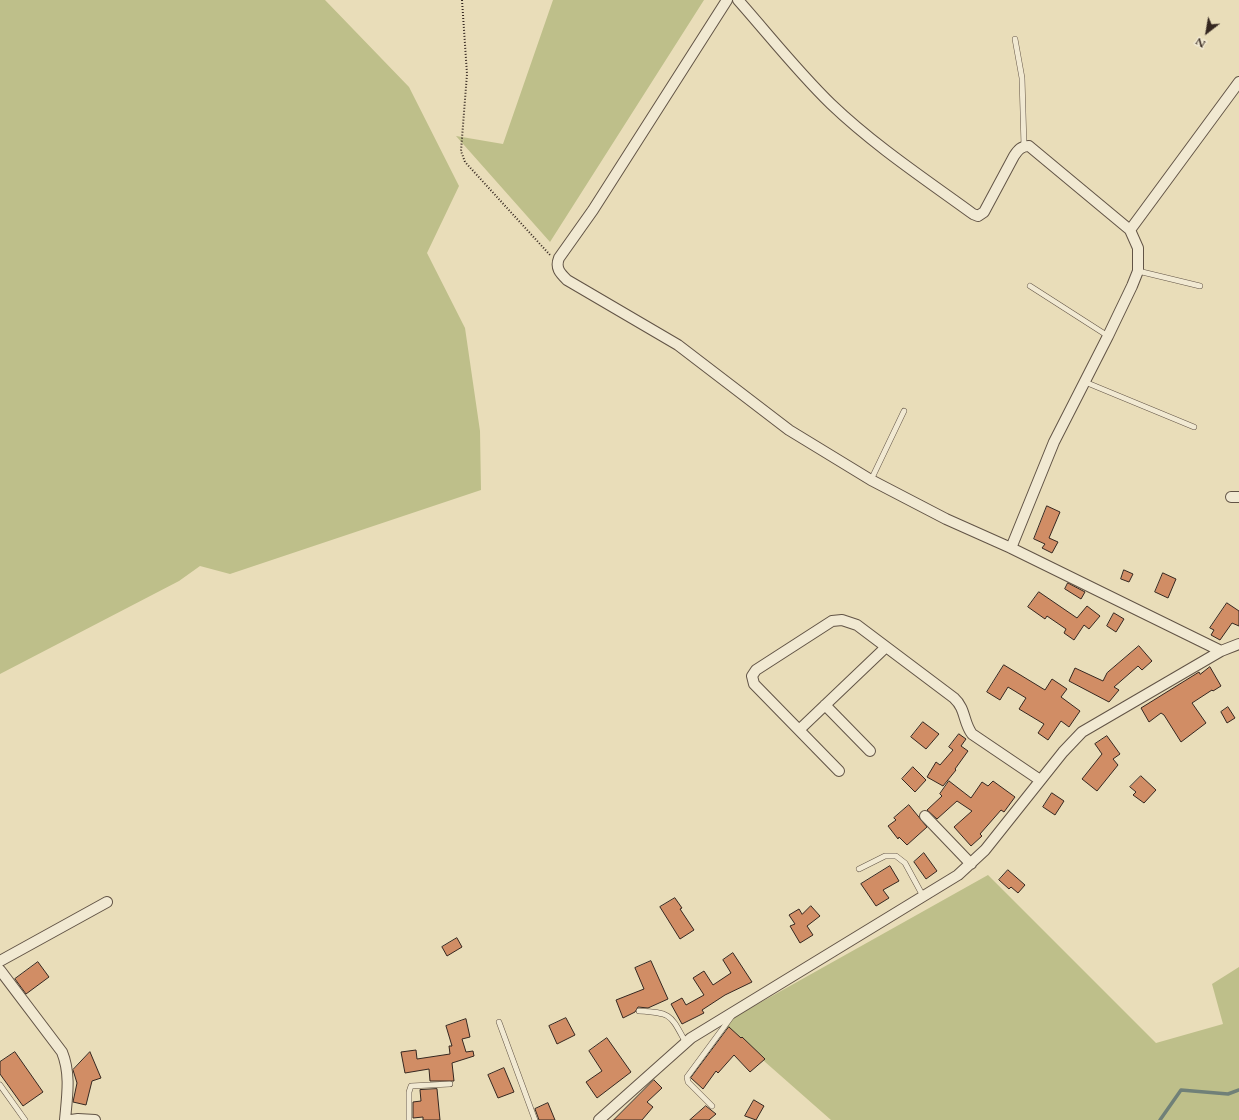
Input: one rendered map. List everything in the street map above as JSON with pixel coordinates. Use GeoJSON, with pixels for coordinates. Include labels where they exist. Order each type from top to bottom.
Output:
{"type":"FeatureCollection","features":[{"type":"Feature","properties":{"kind":"street"},"geometry":{"type":"LineString","coordinates":[[727,0],[594,210],[557,263],[559,272],[568,280],[678,345],[790,430],[871,480],[946,519],[1011,548],[1221,651]]}},
{"type":"Feature","properties":{"kind":"street"},"geometry":{"type":"LineString","coordinates":[[738,0],[831,104],[871,139],[974,214],[978,216],[984,212],[1014,156],[1024,146],[1029,146],[1130,230],[1138,248],[1138,271],[1108,336],[1054,442],[1011,548]]}},
{"type":"Feature","properties":{"kind":"street"},"geometry":{"type":"LineString","coordinates":[[1130,230],[1239,82]]}},
{"type":"Feature","properties":{"kind":"street"},"geometry":{"type":"LineString","coordinates":[[839,771],[754,684],[752,676],[756,670],[832,621],[837,620],[852,622],[959,702],[964,712],[966,724],[972,734],[1040,780]]}},
{"type":"Feature","properties":{"kind":"street"},"geometry":{"type":"LineString","coordinates":[[599,1120],[686,1043],[736,1010],[958,875],[985,850],[1040,780],[1082,732],[1221,651],[1239,644]]}},
{"type":"Feature","properties":{"kind":"street"},"geometry":{"type":"LineString","coordinates":[[799,730],[885,648]]}},
{"type":"Feature","properties":{"kind":"street"},"geometry":{"type":"LineString","coordinates":[[824,705],[870,751]]}},
{"type":"Feature","properties":{"kind":"street"},"geometry":{"type":"LineString","coordinates":[[925,816],[971,864]]}},
{"type":"Feature","properties":{"kind":"street"},"geometry":{"type":"LineString","coordinates":[[0,961],[107,902]]}},
{"type":"Feature","properties":{"kind":"street"},"geometry":{"type":"LineString","coordinates":[[0,970],[62,1052],[67,1063],[68,1075],[65,1120]]}},
{"type":"Feature","properties":{"kind":"street"},"geometry":{"type":"LineString","coordinates":[[70,1120],[95,1120]]}},
{"type":"Feature","properties":{"kind":"lane"},"geometry":{"type":"LineString","coordinates":[[1015,39],[1022,78],[1024,146]]}},
{"type":"Feature","properties":{"kind":"lane"},"geometry":{"type":"LineString","coordinates":[[1138,271],[1200,286]]}},
{"type":"Feature","properties":{"kind":"lane"},"geometry":{"type":"LineString","coordinates":[[1030,286],[1108,336]]}},
{"type":"Feature","properties":{"kind":"lane"},"geometry":{"type":"LineString","coordinates":[[1085,382],[1194,427]]}},
{"type":"Feature","properties":{"kind":"lane"},"geometry":{"type":"LineString","coordinates":[[871,480],[904,411]]}},
{"type":"Feature","properties":{"kind":"lane"},"geometry":{"type":"LineString","coordinates":[[859,869],[885,856],[896,856],[905,863],[923,896]]}},
{"type":"Feature","properties":{"kind":"lane"},"geometry":{"type":"LineString","coordinates":[[712,1106],[688,1082],[687,1078],[736,1010]]}},
{"type":"Feature","properties":{"kind":"lane"},"geometry":{"type":"LineString","coordinates":[[639,1011],[660,1012],[669,1016],[686,1043]]}},
{"type":"Feature","properties":{"kind":"lane"},"geometry":{"type":"LineString","coordinates":[[499,1022],[535,1120]]}},
{"type":"Feature","properties":{"kind":"lane"},"geometry":{"type":"LineString","coordinates":[[409,1120],[409,1092],[411,1086],[450,1084]]}},
{"type":"Feature","properties":{"kind":"lane"},"geometry":{"type":"LineString","coordinates":[[0,1085],[25,1120]]}},
{"type":"Feature","properties":{"kind":"path"},"geometry":{"type":"LineString","coordinates":[[462,0],[467,74],[461,151],[465,162],[557,263]]}},
{"type":"Feature","properties":{"kind":"green space"},"geometry":{"type":"Polygon","coordinates":[[[0,0],[325,0],[409,87],[459,186],[427,253],[465,328],[480,431],[481,490],[230,574],[200,566],[179,581],[0,674],[0,0]]]}},
{"type":"Feature","properties":{"kind":"green space"},"geometry":{"type":"Polygon","coordinates":[[[553,0],[704,0],[550,242],[456,136],[503,144],[553,0]]]}},
{"type":"Feature","properties":{"kind":"green space"},"geometry":{"type":"Polygon","coordinates":[[[988,875],[1156,1043],[1223,1024],[1212,984],[1239,967],[1239,1120],[831,1120],[722,1024],[988,875]]]}},
{"type":"Feature","properties":{"kind":"building"},"geometry":{"type":"Polygon","coordinates":[[[1047,506],[1060,512],[1049,538],[1058,542],[1052,553],[1042,548],[1045,544],[1034,539],[1047,506]]]}},
{"type":"Feature","properties":{"kind":"building"},"geometry":{"type":"Polygon","coordinates":[[[1124,570],[1133,574],[1129,582],[1121,579],[1124,570]]]}},
{"type":"Feature","properties":{"kind":"building"},"geometry":{"type":"Polygon","coordinates":[[[1163,573],[1176,579],[1168,598],[1155,592],[1163,573]]]}},
{"type":"Feature","properties":{"kind":"building"},"geometry":{"type":"Polygon","coordinates":[[[1068,583],[1085,592],[1081,599],[1065,589],[1068,583]]]}},
{"type":"Feature","properties":{"kind":"building"},"geometry":{"type":"Polygon","coordinates":[[[1039,592],[1077,618],[1087,606],[1100,616],[1089,629],[1084,625],[1074,640],[1064,633],[1066,629],[1047,616],[1045,619],[1028,607],[1039,592]]]}},
{"type":"Feature","properties":{"kind":"building"},"geometry":{"type":"Polygon","coordinates":[[[1227,603],[1239,611],[1239,626],[1232,623],[1220,640],[1211,635],[1214,630],[1210,628],[1227,603]]]}},
{"type":"Feature","properties":{"kind":"building"},"geometry":{"type":"Polygon","coordinates":[[[1114,613],[1124,619],[1116,632],[1107,626],[1114,613]]]}},
{"type":"Feature","properties":{"kind":"building"},"geometry":{"type":"Polygon","coordinates":[[[1139,646],[1152,661],[1142,670],[1138,666],[1114,687],[1119,690],[1109,702],[1069,681],[1075,668],[1103,681],[1107,673],[1139,646]]]}},
{"type":"Feature","properties":{"kind":"building"},"geometry":{"type":"Polygon","coordinates":[[[1004,665],[1045,690],[1052,679],[1067,689],[1061,697],[1080,711],[1069,727],[1061,721],[1048,740],[1038,733],[1044,724],[1019,709],[1026,698],[1008,687],[1000,700],[987,692],[1004,665]]]}},
{"type":"Feature","properties":{"kind":"building"},"geometry":{"type":"Polygon","coordinates":[[[1210,667],[1221,686],[1192,703],[1206,723],[1181,742],[1164,715],[1161,713],[1149,722],[1141,708],[1199,672],[1200,674],[1210,667]]]}},
{"type":"Feature","properties":{"kind":"building"},"geometry":{"type":"Polygon","coordinates":[[[1228,707],[1235,718],[1227,723],[1221,712],[1228,707]]]}},
{"type":"Feature","properties":{"kind":"building"},"geometry":{"type":"Polygon","coordinates":[[[923,722],[939,734],[926,749],[911,737],[923,722]]]}},
{"type":"Feature","properties":{"kind":"building"},"geometry":{"type":"Polygon","coordinates":[[[959,734],[966,739],[961,746],[968,751],[955,769],[956,770],[943,786],[927,777],[936,762],[940,765],[953,750],[949,747],[959,734]]]}},
{"type":"Feature","properties":{"kind":"building"},"geometry":{"type":"Polygon","coordinates":[[[1107,736],[1120,754],[1113,759],[1118,765],[1097,791],[1082,779],[1102,754],[1095,744],[1107,736]]]}},
{"type":"Feature","properties":{"kind":"building"},"geometry":{"type":"Polygon","coordinates":[[[913,767],[926,780],[915,792],[902,779],[913,767]]]}},
{"type":"Feature","properties":{"kind":"building"},"geometry":{"type":"Polygon","coordinates":[[[1141,776],[1156,790],[1144,803],[1133,795],[1136,792],[1130,787],[1141,776]]]}},
{"type":"Feature","properties":{"kind":"building"},"geometry":{"type":"Polygon","coordinates":[[[949,781],[971,798],[982,782],[988,786],[993,781],[1015,797],[1004,812],[1001,810],[980,834],[982,836],[971,846],[954,827],[972,811],[957,801],[937,819],[927,810],[942,796],[940,794],[949,781]]]}},
{"type":"Feature","properties":{"kind":"building"},"geometry":{"type":"Polygon","coordinates":[[[1052,793],[1064,801],[1055,815],[1043,807],[1052,793]]]}},
{"type":"Feature","properties":{"kind":"building"},"geometry":{"type":"Polygon","coordinates":[[[909,805],[927,827],[907,845],[899,837],[898,839],[888,826],[896,820],[894,818],[909,805]]]}},
{"type":"Feature","properties":{"kind":"building"},"geometry":{"type":"Polygon","coordinates":[[[924,853],[937,871],[926,879],[914,862],[924,853]]]}},
{"type":"Feature","properties":{"kind":"building"},"geometry":{"type":"Polygon","coordinates":[[[890,866],[899,881],[883,890],[889,898],[876,906],[861,884],[890,866]]]}},
{"type":"Feature","properties":{"kind":"building"},"geometry":{"type":"Polygon","coordinates":[[[1008,870],[1025,885],[1018,893],[1011,887],[1009,889],[999,880],[1008,870]]]}},
{"type":"Feature","properties":{"kind":"building"},"geometry":{"type":"Polygon","coordinates":[[[675,898],[682,908],[680,909],[694,930],[680,939],[660,907],[675,898]]]}},
{"type":"Feature","properties":{"kind":"building"},"geometry":{"type":"Polygon","coordinates":[[[811,906],[820,916],[807,926],[813,935],[800,943],[790,926],[795,924],[789,915],[799,909],[802,914],[811,906]]]}},
{"type":"Feature","properties":{"kind":"building"},"geometry":{"type":"Polygon","coordinates":[[[457,938],[462,947],[447,956],[442,947],[457,938]]]}},
{"type":"Feature","properties":{"kind":"building"},"geometry":{"type":"Polygon","coordinates":[[[733,953],[752,982],[725,995],[702,1010],[704,1013],[682,1024],[671,1004],[682,998],[686,1005],[704,995],[693,978],[704,971],[713,985],[731,973],[723,960],[733,953]]]}},
{"type":"Feature","properties":{"kind":"building"},"geometry":{"type":"Polygon","coordinates":[[[651,961],[668,999],[648,1008],[638,1007],[635,1012],[623,1018],[616,1000],[644,989],[635,968],[651,961]]]}},
{"type":"Feature","properties":{"kind":"building"},"geometry":{"type":"Polygon","coordinates":[[[38,962],[49,977],[26,994],[15,979],[38,962]]]}},
{"type":"Feature","properties":{"kind":"building"},"geometry":{"type":"Polygon","coordinates":[[[566,1018],[575,1035],[557,1044],[549,1026],[566,1018]]]}},
{"type":"Feature","properties":{"kind":"building"},"geometry":{"type":"Polygon","coordinates":[[[466,1019],[470,1037],[462,1039],[466,1052],[473,1051],[474,1056],[452,1063],[454,1081],[430,1081],[429,1069],[405,1073],[401,1052],[416,1050],[417,1059],[450,1054],[449,1046],[452,1046],[446,1026],[466,1019]]]}},
{"type":"Feature","properties":{"kind":"building"},"geometry":{"type":"Polygon","coordinates":[[[729,1027],[765,1059],[750,1072],[734,1055],[718,1073],[716,1071],[703,1089],[691,1078],[729,1027]]]}},
{"type":"Feature","properties":{"kind":"building"},"geometry":{"type":"Polygon","coordinates":[[[607,1038],[631,1072],[597,1098],[586,1082],[602,1071],[589,1051],[607,1038]]]}},
{"type":"Feature","properties":{"kind":"building"},"geometry":{"type":"Polygon","coordinates":[[[15,1052],[43,1092],[23,1106],[0,1074],[0,1062],[15,1052]]]}},
{"type":"Feature","properties":{"kind":"building"},"geometry":{"type":"Polygon","coordinates":[[[90,1052],[101,1078],[92,1081],[86,1105],[73,1102],[77,1083],[73,1070],[90,1052]]]}},
{"type":"Feature","properties":{"kind":"building"},"geometry":{"type":"Polygon","coordinates":[[[504,1068],[514,1092],[498,1098],[488,1075],[504,1068]]]}},
{"type":"Feature","properties":{"kind":"building"},"geometry":{"type":"Polygon","coordinates":[[[654,1080],[662,1088],[647,1102],[653,1107],[642,1120],[614,1120],[654,1080]]]}},
{"type":"Feature","properties":{"kind":"building"},"geometry":{"type":"Polygon","coordinates":[[[437,1089],[440,1120],[423,1120],[423,1117],[413,1118],[413,1102],[421,1101],[420,1090],[437,1089]]]}},
{"type":"Feature","properties":{"kind":"building"},"geometry":{"type":"Polygon","coordinates":[[[754,1100],[764,1106],[756,1120],[745,1116],[754,1100]]]}},
{"type":"Feature","properties":{"kind":"building"},"geometry":{"type":"Polygon","coordinates":[[[548,1103],[555,1120],[539,1120],[535,1109],[548,1103]]]}},
{"type":"Feature","properties":{"kind":"building"},"geometry":{"type":"Polygon","coordinates":[[[706,1106],[716,1114],[709,1120],[690,1120],[706,1106]]]}},
{"type":"Feature","properties":{"kind":"waterway"},"geometry":{"type":"LineString","coordinates":[[1160,1120],[1181,1090],[1228,1094],[1239,1090]]}}]}
